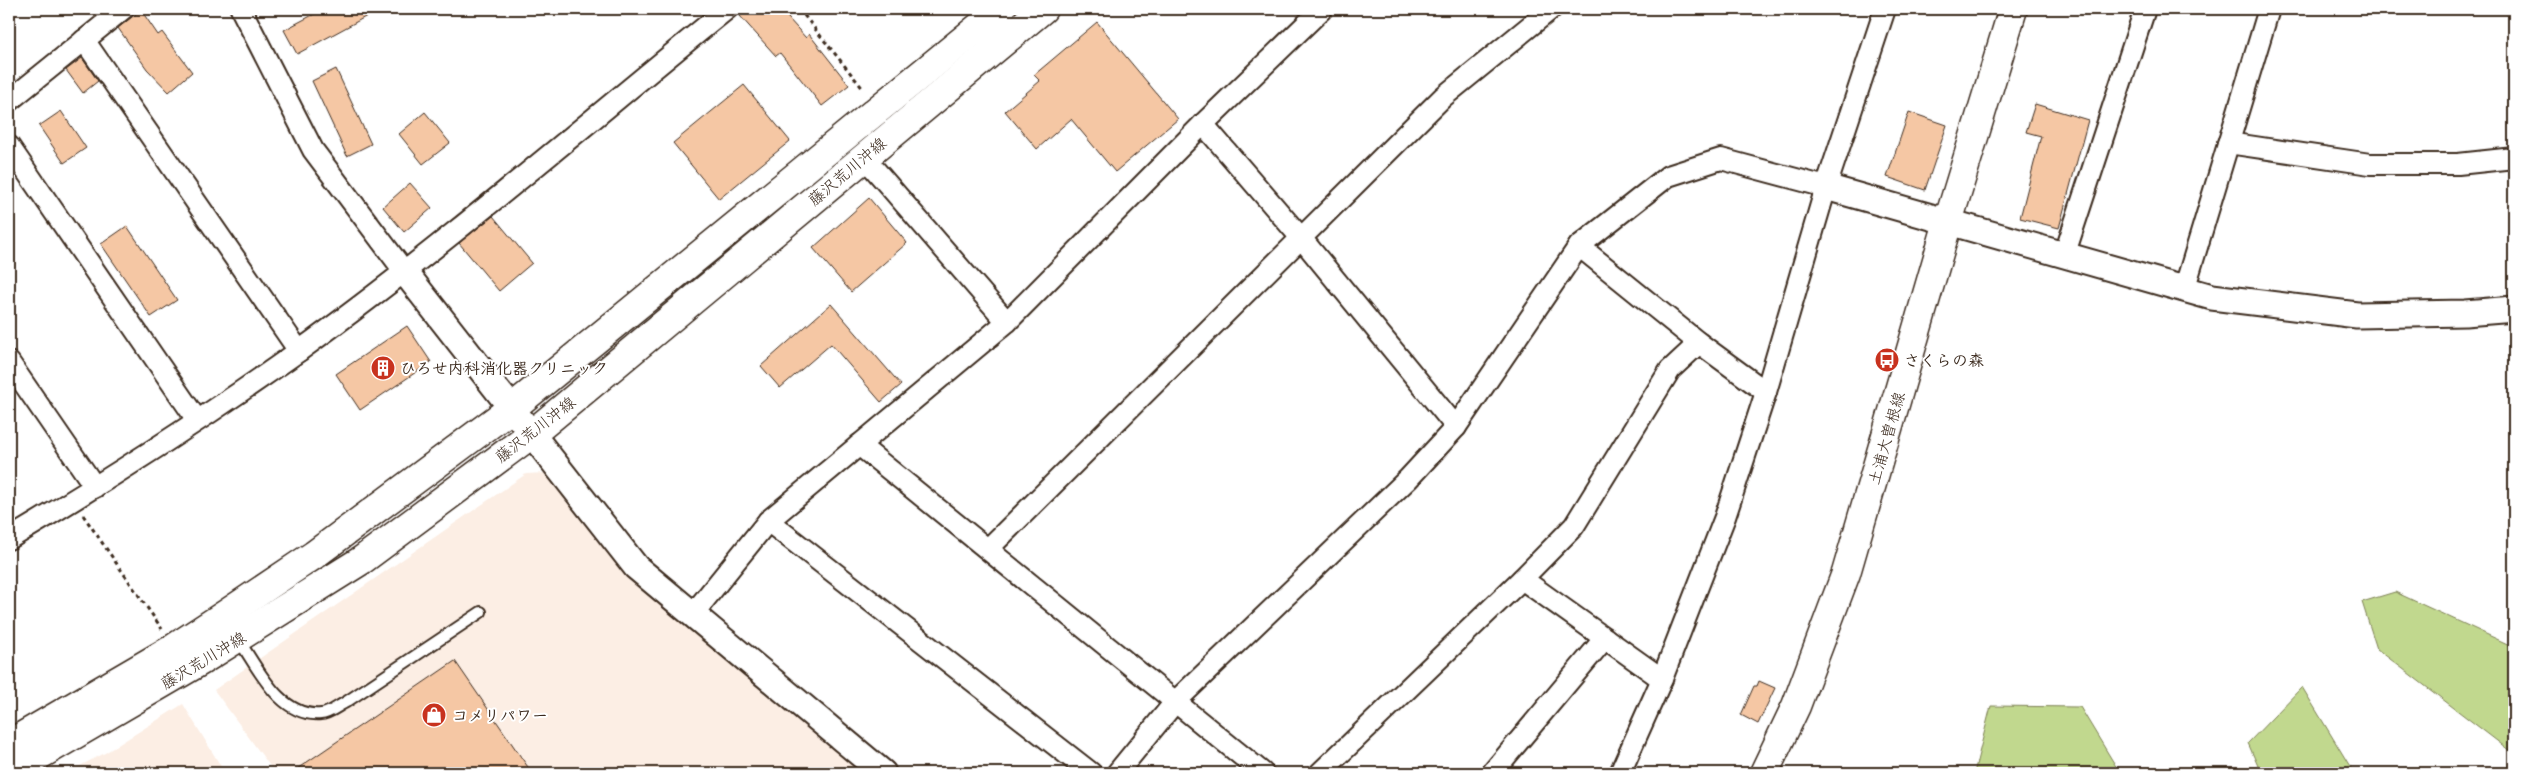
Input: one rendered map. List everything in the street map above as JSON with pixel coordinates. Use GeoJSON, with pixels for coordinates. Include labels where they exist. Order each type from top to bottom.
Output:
{"type":"FeatureCollection","features":[{"type":"Feature","properties":{"kind":"main road","name":"藤沢荒川沖線"},"geometry":{"type":"LineString","coordinates":[[9,744],[174,648],[314,555],[512,408],[1001,9]]}},
{"type":"Feature","properties":{"kind":"main road","name":"藤沢荒川沖線"},"geometry":{"type":"LineString","coordinates":[[9,773],[238,639],[362,560],[533,433],[1043,9]]}},
{"type":"Feature","properties":{"kind":"main road","name":"土浦大曽根線"},"geometry":{"type":"LineString","coordinates":[[1764,773],[1796,706],[1846,573],[1948,222],[2013,9]]}},
{"type":"Feature","properties":{"kind":"street"},"geometry":{"type":"LineString","coordinates":[[9,101],[123,9]]}},
{"type":"Feature","properties":{"kind":"street"},"geometry":{"type":"LineString","coordinates":[[241,9],[313,150],[404,271],[533,433],[636,567],[883,773]]}},
{"type":"Feature","properties":{"kind":"street"},"geometry":{"type":"LineString","coordinates":[[9,540],[179,434],[299,351],[404,271],[727,9]]}},
{"type":"Feature","properties":{"kind":"street"},"geometry":{"type":"LineString","coordinates":[[693,614],[768,521],[1007,322],[1202,124],[1322,9]]}},
{"type":"Feature","properties":{"kind":"street"},"geometry":{"type":"LineString","coordinates":[[988,549],[1443,97],[1550,9]]}},
{"type":"Feature","properties":{"kind":"street"},"geometry":{"type":"LineString","coordinates":[[1620,773],[1662,679],[1725,517],[1766,392],[1826,187],[1885,9]]}},
{"type":"Feature","properties":{"kind":"street"},"geometry":{"type":"LineString","coordinates":[[2064,256],[2145,9]]}},
{"type":"Feature","properties":{"kind":"street"},"geometry":{"type":"LineString","coordinates":[[2184,290],[2269,9]]}},
{"type":"Feature","properties":{"kind":"street"},"geometry":{"type":"LineString","coordinates":[[84,40],[299,351]]}},
{"type":"Feature","properties":{"kind":"street"},"geometry":{"type":"LineString","coordinates":[[1202,124],[1302,239],[1456,427]]}},
{"type":"Feature","properties":{"kind":"street"},"geometry":{"type":"LineString","coordinates":[[2228,143],[2370,164],[2458,164],[2514,158]]}},
{"type":"Feature","properties":{"kind":"street"},"geometry":{"type":"LineString","coordinates":[[9,146],[197,420]]}},
{"type":"Feature","properties":{"kind":"street"},"geometry":{"type":"LineString","coordinates":[[864,157],[1007,322]]}},
{"type":"Feature","properties":{"kind":"street"},"geometry":{"type":"LineString","coordinates":[[1116,773],[1175,702],[1408,479],[1456,427],[1579,246],[1668,176],[1721,159],[2212,297],[2357,315],[2514,310]]}},
{"type":"Feature","properties":{"kind":"street"},"geometry":{"type":"LineString","coordinates":[[1579,246],[1698,342],[1766,392]]}},
{"type":"Feature","properties":{"kind":"street"},"geometry":{"type":"LineString","coordinates":[[1320,773],[1522,579],[1574,526],[1670,370],[1698,342]]}},
{"type":"Feature","properties":{"kind":"street"},"geometry":{"type":"LineString","coordinates":[[9,362],[95,487]]}},
{"type":"Feature","properties":{"kind":"street"},"geometry":{"type":"LineString","coordinates":[[859,444],[1262,773]]}},
{"type":"Feature","properties":{"kind":"street"},"geometry":{"type":"LineString","coordinates":[[768,521],[1091,773]]}},
{"type":"Feature","properties":{"kind":"street"},"geometry":{"type":"LineString","coordinates":[[1522,579],[1662,679]]}},
{"type":"Feature","properties":{"kind":"street"},"geometry":{"type":"LineString","coordinates":[[1492,773],[1604,638]]}},
{"type":"Feature","properties":{"kind":"lane"},"geometry":{"type":"LineString","coordinates":[[238,639],[281,700],[301,714],[323,714],[346,702],[481,612]]}},
{"type":"Feature","properties":{"kind":"path"},"geometry":{"type":"LineString","coordinates":[[799,9],[880,109]]}},
{"type":"Feature","properties":{"kind":"path"},"geometry":{"type":"LineString","coordinates":[[74,500],[163,632]]}},
{"type":"Feature","properties":{"kind":"shaded area"},"geometry":{"type":"Polygon","coordinates":[[[545,473],[624,572],[684,618],[867,773],[275,773],[214,690],[526,474],[545,473]]]}},
{"type":"Feature","properties":{"kind":"shaded area"},"geometry":{"type":"Polygon","coordinates":[[[183,704],[225,773],[66,773],[105,753],[183,704]]]}},
{"type":"Feature","properties":{"kind":"green space"},"geometry":{"type":"Polygon","coordinates":[[[2395,592],[2514,647],[2514,754],[2377,649],[2362,602],[2395,592]]]}},
{"type":"Feature","properties":{"kind":"green space"},"geometry":{"type":"Polygon","coordinates":[[[2302,687],[2354,773],[2261,773],[2248,743],[2302,687]]]}},
{"type":"Feature","properties":{"kind":"green space"},"geometry":{"type":"Polygon","coordinates":[[[1991,706],[2080,707],[2120,773],[1974,773],[1991,706]]]}},
{"type":"Feature","properties":{"kind":"building"},"geometry":{"type":"Polygon","coordinates":[[[324,9],[380,9],[297,54],[284,30],[324,9]]]}},
{"type":"Feature","properties":{"kind":"building"},"geometry":{"type":"Polygon","coordinates":[[[748,9],[780,9],[806,38],[809,34],[849,85],[822,106],[780,53],[776,56],[740,16],[748,9]]]}},
{"type":"Feature","properties":{"kind":"building"},"geometry":{"type":"Polygon","coordinates":[[[141,10],[158,35],[162,32],[192,72],[169,92],[147,69],[118,28],[141,10]]]}},
{"type":"Feature","properties":{"kind":"building"},"geometry":{"type":"Polygon","coordinates":[[[1097,22],[1178,119],[1115,172],[1071,119],[1037,149],[1005,111],[1040,81],[1034,75],[1097,22]]]}},
{"type":"Feature","properties":{"kind":"building"},"geometry":{"type":"Polygon","coordinates":[[[82,58],[98,81],[83,93],[66,70],[82,58]]]}},
{"type":"Feature","properties":{"kind":"building"},"geometry":{"type":"Polygon","coordinates":[[[336,69],[371,144],[347,156],[312,81],[336,69]]]}},
{"type":"Feature","properties":{"kind":"building"},"geometry":{"type":"Polygon","coordinates":[[[744,85],[790,141],[719,199],[673,143],[744,85]]]}},
{"type":"Feature","properties":{"kind":"building"},"geometry":{"type":"Polygon","coordinates":[[[2035,104],[2088,120],[2059,228],[2020,218],[2041,136],[2026,132],[2035,104]]]}},
{"type":"Feature","properties":{"kind":"building"},"geometry":{"type":"Polygon","coordinates":[[[61,111],[86,148],[64,163],[39,126],[61,111]]]}},
{"type":"Feature","properties":{"kind":"building"},"geometry":{"type":"Polygon","coordinates":[[[425,112],[450,143],[423,164],[399,134],[425,112]]]}},
{"type":"Feature","properties":{"kind":"building"},"geometry":{"type":"Polygon","coordinates":[[[1909,112],[1947,125],[1925,190],[1887,177],[1909,112]]]}},
{"type":"Feature","properties":{"kind":"building"},"geometry":{"type":"Polygon","coordinates":[[[410,183],[432,208],[404,232],[383,207],[410,183]]]}},
{"type":"Feature","properties":{"kind":"building"},"geometry":{"type":"Polygon","coordinates":[[[869,198],[907,243],[851,292],[813,248],[869,198]]]}},
{"type":"Feature","properties":{"kind":"building"},"geometry":{"type":"Polygon","coordinates":[[[493,216],[532,263],[499,291],[459,243],[493,216]]]}},
{"type":"Feature","properties":{"kind":"building"},"geometry":{"type":"Polygon","coordinates":[[[127,226],[177,300],[151,317],[101,244],[127,226]]]}},
{"type":"Feature","properties":{"kind":"building"},"geometry":{"type":"Polygon","coordinates":[[[831,304],[901,385],[881,402],[831,344],[780,388],[761,366],[831,304]]]}},
{"type":"Feature","properties":{"kind":"building","name":"ひろせ内科消化器クリニック"},"geometry":{"type":"Polygon","coordinates":[[[407,326],[431,362],[360,410],[336,374],[407,326]]]}},
{"type":"Feature","properties":{"kind":"building","name":"コメリパワー"},"geometry":{"type":"Polygon","coordinates":[[[455,661],[532,773],[291,773],[455,661]]]}},
{"type":"Feature","properties":{"kind":"building"},"geometry":{"type":"Polygon","coordinates":[[[1759,681],[1775,688],[1758,724],[1741,715],[1754,686],[1757,686],[1759,681]]]}},
{"type":"Feature","properties":{"kind":"place","name":"さくらの森"},"geometry":{"type":"Point","coordinates":[1887,360]}},
{"type":"Feature","properties":{"kind":"place","name":"ひろせ内科消化器クリニック"},"geometry":{"type":"Point","coordinates":[383,368]}},
{"type":"Feature","properties":{"kind":"place","name":"コメリパワー"},"geometry":{"type":"Point","coordinates":[434,715]}}]}
